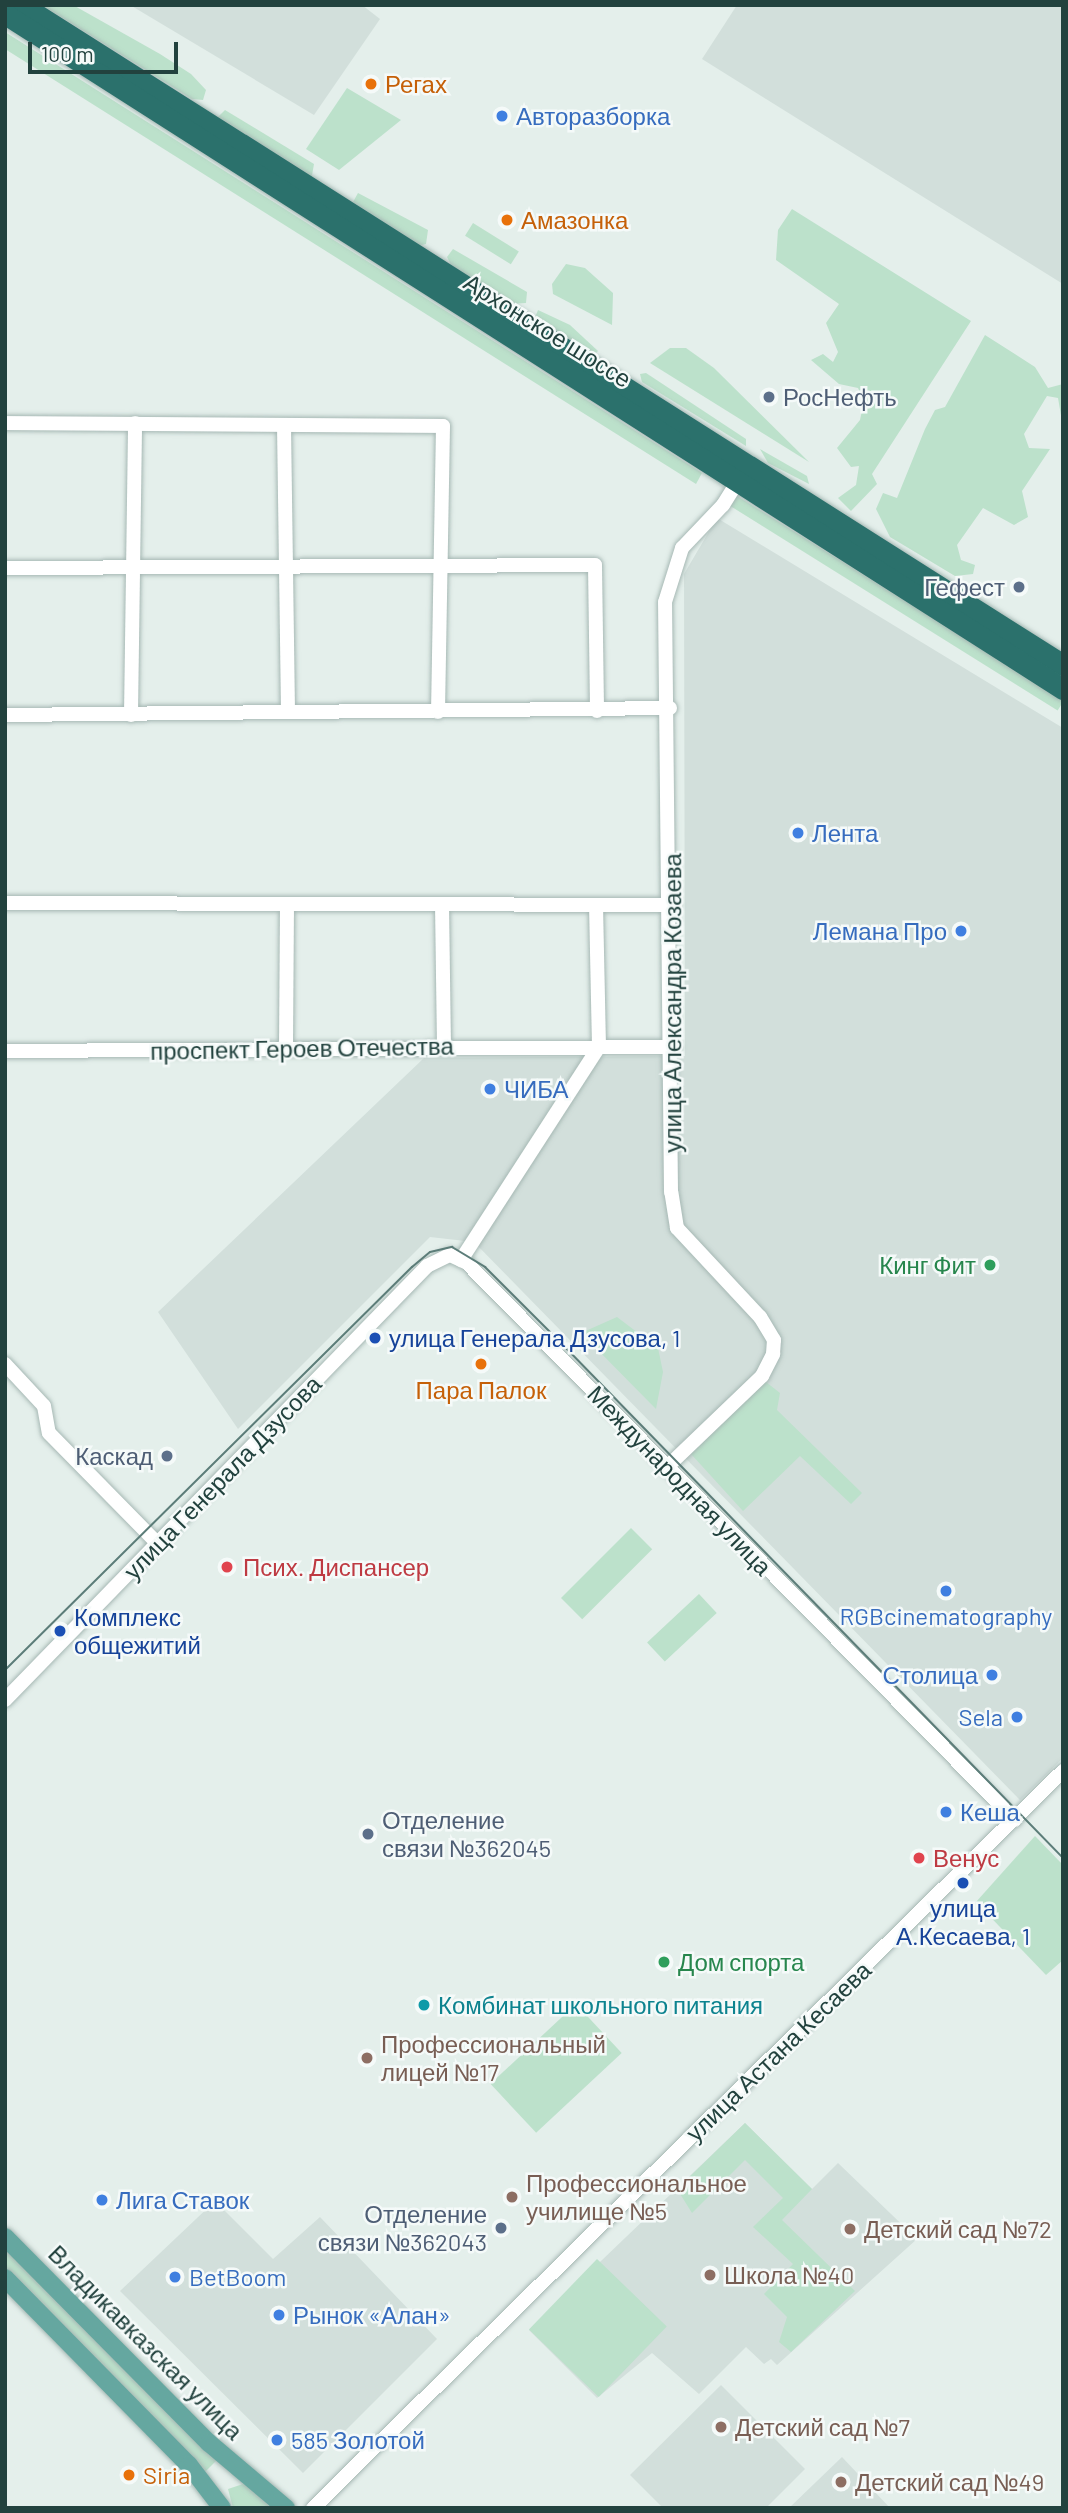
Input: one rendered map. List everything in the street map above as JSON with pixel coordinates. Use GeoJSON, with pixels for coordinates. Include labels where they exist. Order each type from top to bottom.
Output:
{"type":"FeatureCollection","features":[{"type":"Feature","properties":{"kind":"highway","name":"Архонское шоссе"},"geometry":{"type":"LineString","coordinates":[[22,5],[743,472],[1063,689]]}},
{"type":"Feature","properties":{"kind":"highway","name":"Архонское шоссе"},"geometry":{"type":"LineString","coordinates":[[5,14],[743,472],[1063,665]]}},
{"type":"Feature","properties":{"kind":"main road","name":"Владикавказская улица"},"geometry":{"type":"LineString","coordinates":[[5,2236],[209,2443],[286,2508]]}},
{"type":"Feature","properties":{"kind":"main road"},"geometry":{"type":"LineString","coordinates":[[5,2278],[189,2465],[222,2508]]}},
{"type":"Feature","properties":{"kind":"street"},"geometry":{"type":"LineString","coordinates":[[5,424],[443,426],[443,565],[438,712]]}},
{"type":"Feature","properties":{"kind":"street"},"geometry":{"type":"LineString","coordinates":[[131,715],[135,424]]}},
{"type":"Feature","properties":{"kind":"street"},"geometry":{"type":"LineString","coordinates":[[284,425],[288,712]]}},
{"type":"Feature","properties":{"kind":"street","name":"улица Александра Козаева"},"geometry":{"type":"LineString","coordinates":[[666,1468],[762,1376],[774,1340],[677,1228],[670,575],[698,526],[723,506],[743,472]]}},
{"type":"Feature","properties":{"kind":"street"},"geometry":{"type":"LineString","coordinates":[[5,568],[595,565],[597,711]]}},
{"type":"Feature","properties":{"kind":"street"},"geometry":{"type":"LineString","coordinates":[[5,715],[597,711],[670,708]]}},
{"type":"Feature","properties":{"kind":"street"},"geometry":{"type":"LineString","coordinates":[[5,903],[673,905]]}},
{"type":"Feature","properties":{"kind":"street"},"geometry":{"type":"LineString","coordinates":[[286,1048],[287,904]]}},
{"type":"Feature","properties":{"kind":"street"},"geometry":{"type":"LineString","coordinates":[[442,904],[444,1047]]}},
{"type":"Feature","properties":{"kind":"street"},"geometry":{"type":"LineString","coordinates":[[461,1260],[599,1047],[596,905]]}},
{"type":"Feature","properties":{"kind":"street","name":"проспект Героев Отечества"},"geometry":{"type":"LineString","coordinates":[[5,1051],[674,1047]]}},
{"type":"Feature","properties":{"kind":"street","name":"улица Генерала Дзусова"},"geometry":{"type":"LineString","coordinates":[[5,1700],[156,1542],[442,1256],[461,1260]]}},
{"type":"Feature","properties":{"kind":"street","name":"Международная улица"},"geometry":{"type":"LineString","coordinates":[[461,1260],[1015,1820]]}},
{"type":"Feature","properties":{"kind":"street"},"geometry":{"type":"LineString","coordinates":[[5,1364],[44,1406],[49,1433],[156,1542]]}},
{"type":"Feature","properties":{"kind":"street","name":"улица Астана Кесаева"},"geometry":{"type":"LineString","coordinates":[[313,2508],[1063,1772]]}},
{"type":"Feature","properties":{"kind":"shaded area"},"geometry":{"type":"Polygon","coordinates":[[[130,5],[362,5],[380,19],[314,115],[130,5]]]}},
{"type":"Feature","properties":{"kind":"shaded area"},"geometry":{"type":"Polygon","coordinates":[[[737,5],[1063,5],[1063,284],[702,59],[737,5]]]}},
{"type":"Feature","properties":{"kind":"shaded area"},"geometry":{"type":"Polygon","coordinates":[[[717,518],[1063,728],[1063,1758],[1020,1800],[474,1242],[430,1237],[238,1429],[158,1312],[424,1058],[685,1056],[684,574],[717,518]]]}},
{"type":"Feature","properties":{"kind":"shaded area","name":"Школа №40"},"geometry":{"type":"Polygon","coordinates":[[[745,2123],[812,2189],[838,2163],[917,2239],[777,2365],[771,2359],[764,2364],[746,2347],[699,2394],[652,2353],[597,2398],[529,2330],[745,2123]]]}},
{"type":"Feature","properties":{"kind":"shaded area","name":"Рынок «Алан»"},"geometry":{"type":"Polygon","coordinates":[[[215,2201],[273,2259],[320,2217],[437,2339],[303,2473],[120,2291],[215,2201]]]}},
{"type":"Feature","properties":{"kind":"shaded area","name":"Детский сад №7"},"geometry":{"type":"Polygon","coordinates":[[[721,2385],[805,2469],[766,2508],[663,2508],[630,2475],[721,2385]]]}},
{"type":"Feature","properties":{"kind":"shaded area","name":"Детский сад №49"},"geometry":{"type":"Polygon","coordinates":[[[842,2457],[890,2508],[789,2508],[842,2457]]]}},
{"type":"Feature","properties":{"kind":"green space"},"geometry":{"type":"Polygon","coordinates":[[[42,5],[73,5],[160,54],[191,74],[206,90],[203,100],[192,99],[42,5]]]}},
{"type":"Feature","properties":{"kind":"green space"},"geometry":{"type":"Polygon","coordinates":[[[5,32],[702,473],[696,484],[5,49],[5,32]]]}},
{"type":"Feature","properties":{"kind":"green space"},"geometry":{"type":"Polygon","coordinates":[[[347,88],[401,120],[339,170],[306,149],[347,88]]]}},
{"type":"Feature","properties":{"kind":"green space"},"geometry":{"type":"Polygon","coordinates":[[[225,110],[314,164],[311,181],[216,119],[225,110]]]}},
{"type":"Feature","properties":{"kind":"green space"},"geometry":{"type":"Polygon","coordinates":[[[358,193],[428,230],[426,244],[418,246],[360,210],[353,202],[358,193]]]}},
{"type":"Feature","properties":{"kind":"green space"},"geometry":{"type":"Polygon","coordinates":[[[792,209],[971,321],[872,474],[877,484],[851,511],[838,498],[856,485],[859,466],[851,467],[837,448],[860,420],[864,401],[858,388],[839,384],[811,360],[823,354],[833,362],[838,352],[826,323],[839,304],[776,260],[778,230],[792,209]]]}},
{"type":"Feature","properties":{"kind":"green space"},"geometry":{"type":"Polygon","coordinates":[[[473,223],[519,252],[511,264],[465,236],[473,223]]]}},
{"type":"Feature","properties":{"kind":"green space"},"geometry":{"type":"Polygon","coordinates":[[[453,249],[527,292],[526,303],[507,304],[452,267],[447,257],[453,249]]]}},
{"type":"Feature","properties":{"kind":"green space"},"geometry":{"type":"Polygon","coordinates":[[[566,264],[585,268],[613,293],[612,325],[553,294],[552,284],[566,264]]]}},
{"type":"Feature","properties":{"kind":"green space"},"geometry":{"type":"Polygon","coordinates":[[[538,310],[570,325],[598,351],[593,356],[534,320],[538,310]]]}},
{"type":"Feature","properties":{"kind":"green space"},"geometry":{"type":"Polygon","coordinates":[[[985,335],[1035,367],[1048,388],[1063,384],[1063,427],[1058,398],[1047,396],[1024,434],[1029,448],[1050,449],[1022,491],[1028,517],[1014,525],[983,508],[957,545],[961,560],[975,565],[973,574],[955,576],[890,537],[876,509],[883,493],[897,498],[935,410],[945,407],[985,335]]]}},
{"type":"Feature","properties":{"kind":"green space"},"geometry":{"type":"Polygon","coordinates":[[[670,348],[686,348],[714,368],[809,462],[650,363],[670,348]]]}},
{"type":"Feature","properties":{"kind":"green space"},"geometry":{"type":"Polygon","coordinates":[[[646,373],[746,439],[746,446],[642,382],[640,374],[646,373]]]}},
{"type":"Feature","properties":{"kind":"green space"},"geometry":{"type":"Polygon","coordinates":[[[760,449],[807,476],[809,484],[768,463],[760,449]]]}},
{"type":"Feature","properties":{"kind":"green space"},"geometry":{"type":"Polygon","coordinates":[[[729,491],[1063,700],[1058,710],[723,501],[729,491]]]}},
{"type":"Feature","properties":{"kind":"green space"},"geometry":{"type":"Polygon","coordinates":[[[617,1317],[658,1348],[663,1372],[656,1409],[581,1333],[617,1317]]]}},
{"type":"Feature","properties":{"kind":"green space"},"geometry":{"type":"Polygon","coordinates":[[[766,1382],[780,1393],[777,1410],[862,1493],[851,1504],[800,1456],[743,1511],[691,1454],[766,1382]]]}},
{"type":"Feature","properties":{"kind":"green space"},"geometry":{"type":"Polygon","coordinates":[[[631,1528],[652,1549],[582,1619],[561,1598],[631,1528]]]}},
{"type":"Feature","properties":{"kind":"green space"},"geometry":{"type":"Polygon","coordinates":[[[699,1594],[717,1613],[665,1661],[647,1642],[699,1594]]]}},
{"type":"Feature","properties":{"kind":"green space"},"geometry":{"type":"Polygon","coordinates":[[[1035,1836],[1063,1865],[1063,1960],[1046,1975],[976,1902],[1035,1836]]]}},
{"type":"Feature","properties":{"kind":"green space"},"geometry":{"type":"Polygon","coordinates":[[[576,2004],[622,2053],[536,2133],[490,2084],[576,2004]]]}},
{"type":"Feature","properties":{"kind":"green space"},"geometry":{"type":"Polygon","coordinates":[[[745,2123],[812,2189],[782,2220],[855,2291],[791,2352],[779,2342],[787,2317],[764,2294],[793,2264],[753,2227],[783,2198],[745,2160],[692,2213],[677,2189],[745,2123]]]}},
{"type":"Feature","properties":{"kind":"green space"},"geometry":{"type":"Polygon","coordinates":[[[5,2245],[219,2459],[203,2474],[5,2276],[5,2245]]]}},
{"type":"Feature","properties":{"kind":"green space"},"geometry":{"type":"Polygon","coordinates":[[[597,2259],[667,2326],[599,2397],[529,2329],[597,2259]]]}},
{"type":"Feature","properties":{"kind":"green space"},"geometry":{"type":"Polygon","coordinates":[[[246,2483],[271,2508],[233,2508],[228,2489],[246,2483]]]}},
{"type":"Feature","properties":{"kind":"tram line"},"geometry":{"type":"LineString","coordinates":[[5,1670],[412,1267],[430,1252],[452,1247],[485,1267],[1063,1858]]}},
{"type":"Feature","properties":{"kind":"place","name":"Регах"},"geometry":{"type":"Point","coordinates":[371,84]}},
{"type":"Feature","properties":{"kind":"place","name":"Авторазборка"},"geometry":{"type":"Point","coordinates":[502,116]}},
{"type":"Feature","properties":{"kind":"place","name":"Амазонка"},"geometry":{"type":"Point","coordinates":[507,220]}},
{"type":"Feature","properties":{"kind":"place","name":"РосНефть"},"geometry":{"type":"Point","coordinates":[769,397]}},
{"type":"Feature","properties":{"kind":"place","name":"Гефест"},"geometry":{"type":"Point","coordinates":[1019,587]}},
{"type":"Feature","properties":{"kind":"place","name":"Лента"},"geometry":{"type":"Point","coordinates":[798,833]}},
{"type":"Feature","properties":{"kind":"place","name":"Лемана Про"},"geometry":{"type":"Point","coordinates":[961,931]}},
{"type":"Feature","properties":{"kind":"place","name":"ЧИБА"},"geometry":{"type":"Point","coordinates":[490,1089]}},
{"type":"Feature","properties":{"kind":"place","name":"Кинг Фит"},"geometry":{"type":"Point","coordinates":[990,1265]}},
{"type":"Feature","properties":{"kind":"place","name":"улица Генерала Дзусова, 1"},"geometry":{"type":"Point","coordinates":[375,1338]}},
{"type":"Feature","properties":{"kind":"place","name":"Пара Палок"},"geometry":{"type":"Point","coordinates":[481,1364]}},
{"type":"Feature","properties":{"kind":"place","name":"Каскад"},"geometry":{"type":"Point","coordinates":[167,1456]}},
{"type":"Feature","properties":{"kind":"place","name":"Псих. Диспансер"},"geometry":{"type":"Point","coordinates":[227,1567]}},
{"type":"Feature","properties":{"kind":"place","name":"RGBcinematography"},"geometry":{"type":"Point","coordinates":[946,1591]}},
{"type":"Feature","properties":{"kind":"place","name":"Комплекс общежитий"},"geometry":{"type":"Point","coordinates":[60,1631]}},
{"type":"Feature","properties":{"kind":"place","name":"Столица"},"geometry":{"type":"Point","coordinates":[992,1675]}},
{"type":"Feature","properties":{"kind":"place","name":"Sela"},"geometry":{"type":"Point","coordinates":[1017,1717]}},
{"type":"Feature","properties":{"kind":"place","name":"Кеша"},"geometry":{"type":"Point","coordinates":[946,1812]}},
{"type":"Feature","properties":{"kind":"place","name":"Отделение связи №362045"},"geometry":{"type":"Point","coordinates":[368,1834]}},
{"type":"Feature","properties":{"kind":"place","name":"Венус"},"geometry":{"type":"Point","coordinates":[919,1858]}},
{"type":"Feature","properties":{"kind":"place","name":"улица А.Кесаева, 1"},"geometry":{"type":"Point","coordinates":[963,1883]}},
{"type":"Feature","properties":{"kind":"place","name":"Дом спорта"},"geometry":{"type":"Point","coordinates":[664,1962]}},
{"type":"Feature","properties":{"kind":"place","name":"Комбинат школьного питания"},"geometry":{"type":"Point","coordinates":[424,2005]}},
{"type":"Feature","properties":{"kind":"place","name":"Профессиональный лицей №17"},"geometry":{"type":"Point","coordinates":[367,2058]}},
{"type":"Feature","properties":{"kind":"place","name":"Профессиональное училище №5"},"geometry":{"type":"Point","coordinates":[512,2197]}},
{"type":"Feature","properties":{"kind":"place","name":"Лига Ставок"},"geometry":{"type":"Point","coordinates":[102,2200]}},
{"type":"Feature","properties":{"kind":"place","name":"Отделение связи №362043"},"geometry":{"type":"Point","coordinates":[501,2228]}},
{"type":"Feature","properties":{"kind":"place","name":"Детский сад №72"},"geometry":{"type":"Point","coordinates":[850,2229]}},
{"type":"Feature","properties":{"kind":"place","name":"Школа №40"},"geometry":{"type":"Point","coordinates":[710,2275]}},
{"type":"Feature","properties":{"kind":"place","name":"BetBoom"},"geometry":{"type":"Point","coordinates":[175,2277]}},
{"type":"Feature","properties":{"kind":"place","name":"Рынок «Алан»"},"geometry":{"type":"Point","coordinates":[279,2315]}},
{"type":"Feature","properties":{"kind":"place","name":"Детский сад №7"},"geometry":{"type":"Point","coordinates":[721,2427]}},
{"type":"Feature","properties":{"kind":"place","name":"585 Золотой"},"geometry":{"type":"Point","coordinates":[277,2440]}},
{"type":"Feature","properties":{"kind":"place","name":"Siria"},"geometry":{"type":"Point","coordinates":[129,2475]}},
{"type":"Feature","properties":{"kind":"place","name":"Детский сад №49"},"geometry":{"type":"Point","coordinates":[841,2482]}}]}
